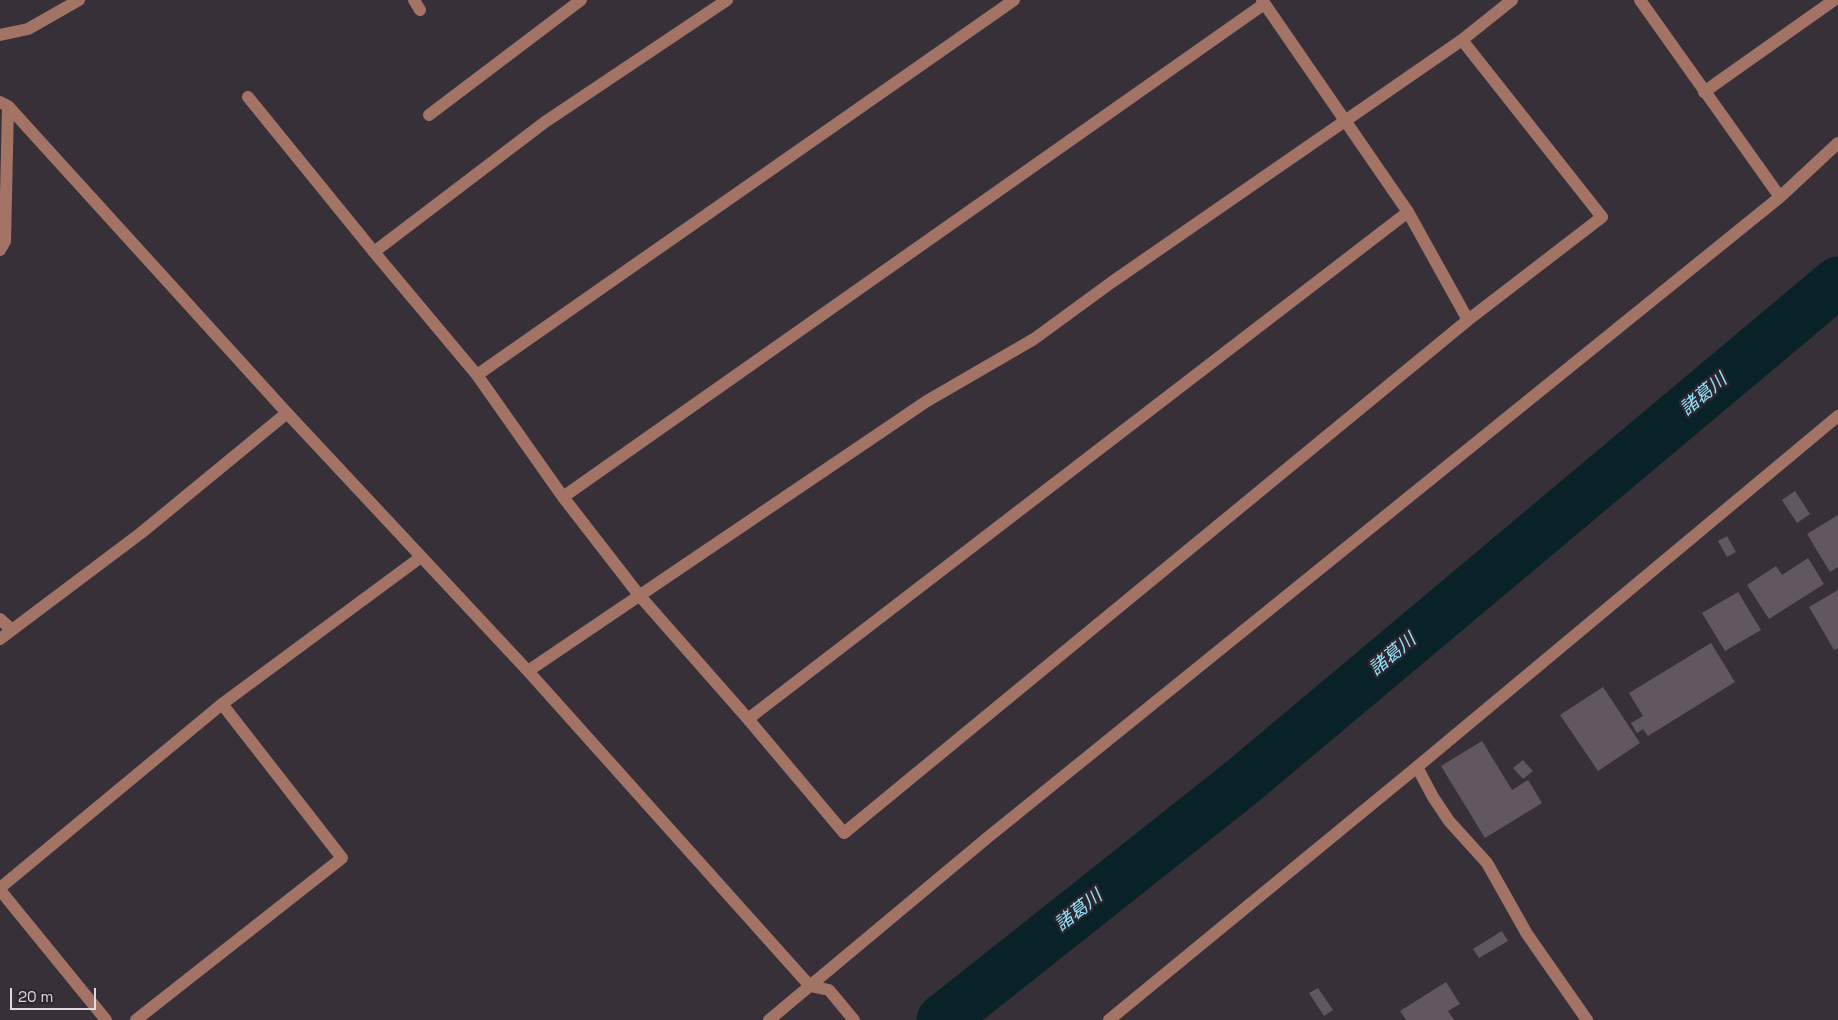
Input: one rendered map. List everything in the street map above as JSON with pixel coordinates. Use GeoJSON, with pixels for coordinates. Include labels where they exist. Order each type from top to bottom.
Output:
{"type":"FeatureCollection","features":[{"type":"Feature","properties":{"kind":"street"},"geometry":{"type":"LineString","coordinates":[[0,35],[28,29],[78,0]]}},
{"type":"Feature","properties":{"kind":"street"},"geometry":{"type":"LineString","coordinates":[[429,115],[581,0]]}},
{"type":"Feature","properties":{"kind":"street"},"geometry":{"type":"LineString","coordinates":[[374,252],[546,122],[728,0]]}},
{"type":"Feature","properties":{"kind":"street"},"geometry":{"type":"LineString","coordinates":[[477,375],[1014,0]]}},
{"type":"Feature","properties":{"kind":"street"},"geometry":{"type":"LineString","coordinates":[[528,671],[927,402],[1034,339],[1112,282],[1462,40],[1512,0]]}},
{"type":"Feature","properties":{"kind":"street"},"geometry":{"type":"LineString","coordinates":[[1640,0],[1780,197]]}},
{"type":"Feature","properties":{"kind":"street"},"geometry":{"type":"LineString","coordinates":[[1704,92],[1834,0]]}},
{"type":"Feature","properties":{"kind":"street"},"geometry":{"type":"LineString","coordinates":[[562,497],[1263,2],[1408,212],[1468,320]]}},
{"type":"Feature","properties":{"kind":"street"},"geometry":{"type":"LineString","coordinates":[[248,97],[477,375],[562,497],[639,595],[844,832],[1468,320],[1602,217],[1462,40]]}},
{"type":"Feature","properties":{"kind":"street"},"geometry":{"type":"LineString","coordinates":[[0,250],[5,241],[4,104]]}},
{"type":"Feature","properties":{"kind":"street"},"geometry":{"type":"LineString","coordinates":[[4,104],[287,413],[528,671],[810,986],[829,990],[854,1020]]}},
{"type":"Feature","properties":{"kind":"street"},"geometry":{"type":"LineString","coordinates":[[769,1020],[987,838],[1780,197],[1838,143]]}},
{"type":"Feature","properties":{"kind":"street"},"geometry":{"type":"LineString","coordinates":[[748,719],[1408,212]]}},
{"type":"Feature","properties":{"kind":"street"},"geometry":{"type":"LineString","coordinates":[[0,639],[141,533],[287,413]]}},
{"type":"Feature","properties":{"kind":"street"},"geometry":{"type":"LineString","coordinates":[[1109,1020],[1417,767],[1838,416]]}},
{"type":"Feature","properties":{"kind":"street"},"geometry":{"type":"LineString","coordinates":[[106,1020],[0,889],[222,704],[421,557]]}},
{"type":"Feature","properties":{"kind":"street"},"geometry":{"type":"LineString","coordinates":[[0,620],[12,630]]}},
{"type":"Feature","properties":{"kind":"street"},"geometry":{"type":"LineString","coordinates":[[136,1020],[342,858],[222,704]]}},
{"type":"Feature","properties":{"kind":"street"},"geometry":{"type":"LineString","coordinates":[[1417,767],[1433,797],[1449,821],[1487,863],[1527,934],[1587,1020]]}},
{"type":"Feature","properties":{"kind":"building"},"geometry":{"type":"Polygon","coordinates":[[[1795,491],[1810,514],[1797,523],[1782,500],[1795,491]]]}},
{"type":"Feature","properties":{"kind":"building"},"geometry":{"type":"Polygon","coordinates":[[[1838,515],[1838,567],[1830,572],[1807,534],[1838,515]]]}},
{"type":"Feature","properties":{"kind":"building"},"geometry":{"type":"Polygon","coordinates":[[[1727,536],[1736,552],[1727,557],[1718,541],[1727,536]]]}},
{"type":"Feature","properties":{"kind":"building"},"geometry":{"type":"Polygon","coordinates":[[[1808,558],[1824,584],[1769,619],[1747,585],[1776,566],[1782,575],[1808,558]]]}},
{"type":"Feature","properties":{"kind":"building"},"geometry":{"type":"Polygon","coordinates":[[[1838,590],[1838,648],[1834,650],[1809,607],[1838,590]]]}},
{"type":"Feature","properties":{"kind":"building"},"geometry":{"type":"Polygon","coordinates":[[[1738,592],[1761,630],[1725,651],[1702,613],[1738,592]]]}},
{"type":"Feature","properties":{"kind":"building"},"geometry":{"type":"Polygon","coordinates":[[[1711,643],[1735,682],[1648,736],[1643,729],[1637,733],[1631,723],[1643,716],[1629,693],[1711,643]]]}},
{"type":"Feature","properties":{"kind":"building"},"geometry":{"type":"Polygon","coordinates":[[[1603,687],[1640,743],[1598,771],[1560,715],[1603,687]]]}},
{"type":"Feature","properties":{"kind":"building"},"geometry":{"type":"Polygon","coordinates":[[[1482,741],[1512,790],[1528,780],[1542,803],[1485,838],[1441,766],[1482,741]]]}},
{"type":"Feature","properties":{"kind":"building"},"geometry":{"type":"Polygon","coordinates":[[[1523,760],[1533,771],[1523,779],[1513,768],[1523,760]]]}},
{"type":"Feature","properties":{"kind":"building"},"geometry":{"type":"Polygon","coordinates":[[[1502,931],[1508,941],[1479,958],[1473,949],[1502,931]]]}},
{"type":"Feature","properties":{"kind":"building"},"geometry":{"type":"Polygon","coordinates":[[[1446,982],[1460,1004],[1448,1011],[1454,1020],[1406,1020],[1400,1011],[1446,982]]]}},
{"type":"Feature","properties":{"kind":"building"},"geometry":{"type":"Polygon","coordinates":[[[1318,988],[1333,1010],[1324,1016],[1309,993],[1318,988]]]}},
{"type":"Feature","properties":{"kind":"waterway","name":"諸葛川"},"geometry":{"type":"LineString","coordinates":[[942,1020],[1242,782],[1838,282]]}}]}
